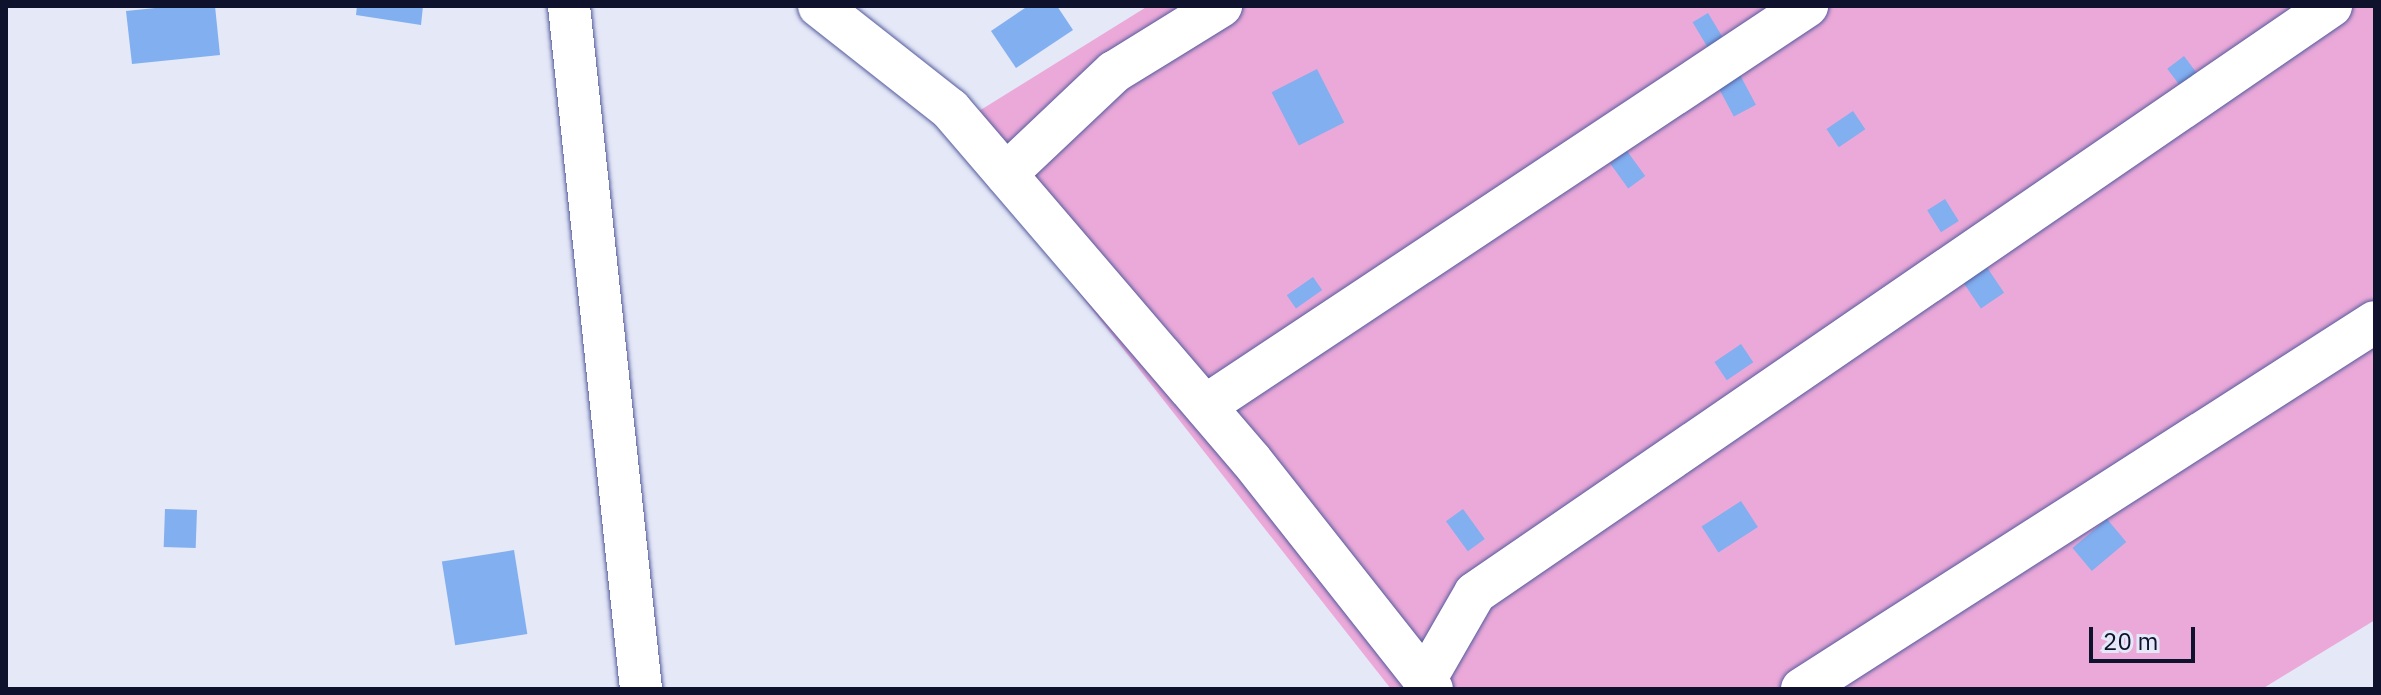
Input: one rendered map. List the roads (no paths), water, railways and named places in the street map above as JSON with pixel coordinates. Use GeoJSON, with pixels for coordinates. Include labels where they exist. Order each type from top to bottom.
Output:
{"type":"FeatureCollection","features":[{"type":"Feature","properties":{"kind":"street"},"geometry":{"type":"LineString","coordinates":[[569,6],[641,689]]}},
{"type":"Feature","properties":{"kind":"street"},"geometry":{"type":"LineString","coordinates":[[819,6],[950,109],[1205,406],[1428,685],[1475,593],[2331,6]]}},
{"type":"Feature","properties":{"kind":"street"},"geometry":{"type":"LineString","coordinates":[[1006,174],[1114,72],[1221,6]]}},
{"type":"Feature","properties":{"kind":"street"},"geometry":{"type":"LineString","coordinates":[[1205,406],[1807,6]]}},
{"type":"Feature","properties":{"kind":"street"},"geometry":{"type":"LineString","coordinates":[[1802,689],[2375,322]]}}]}
